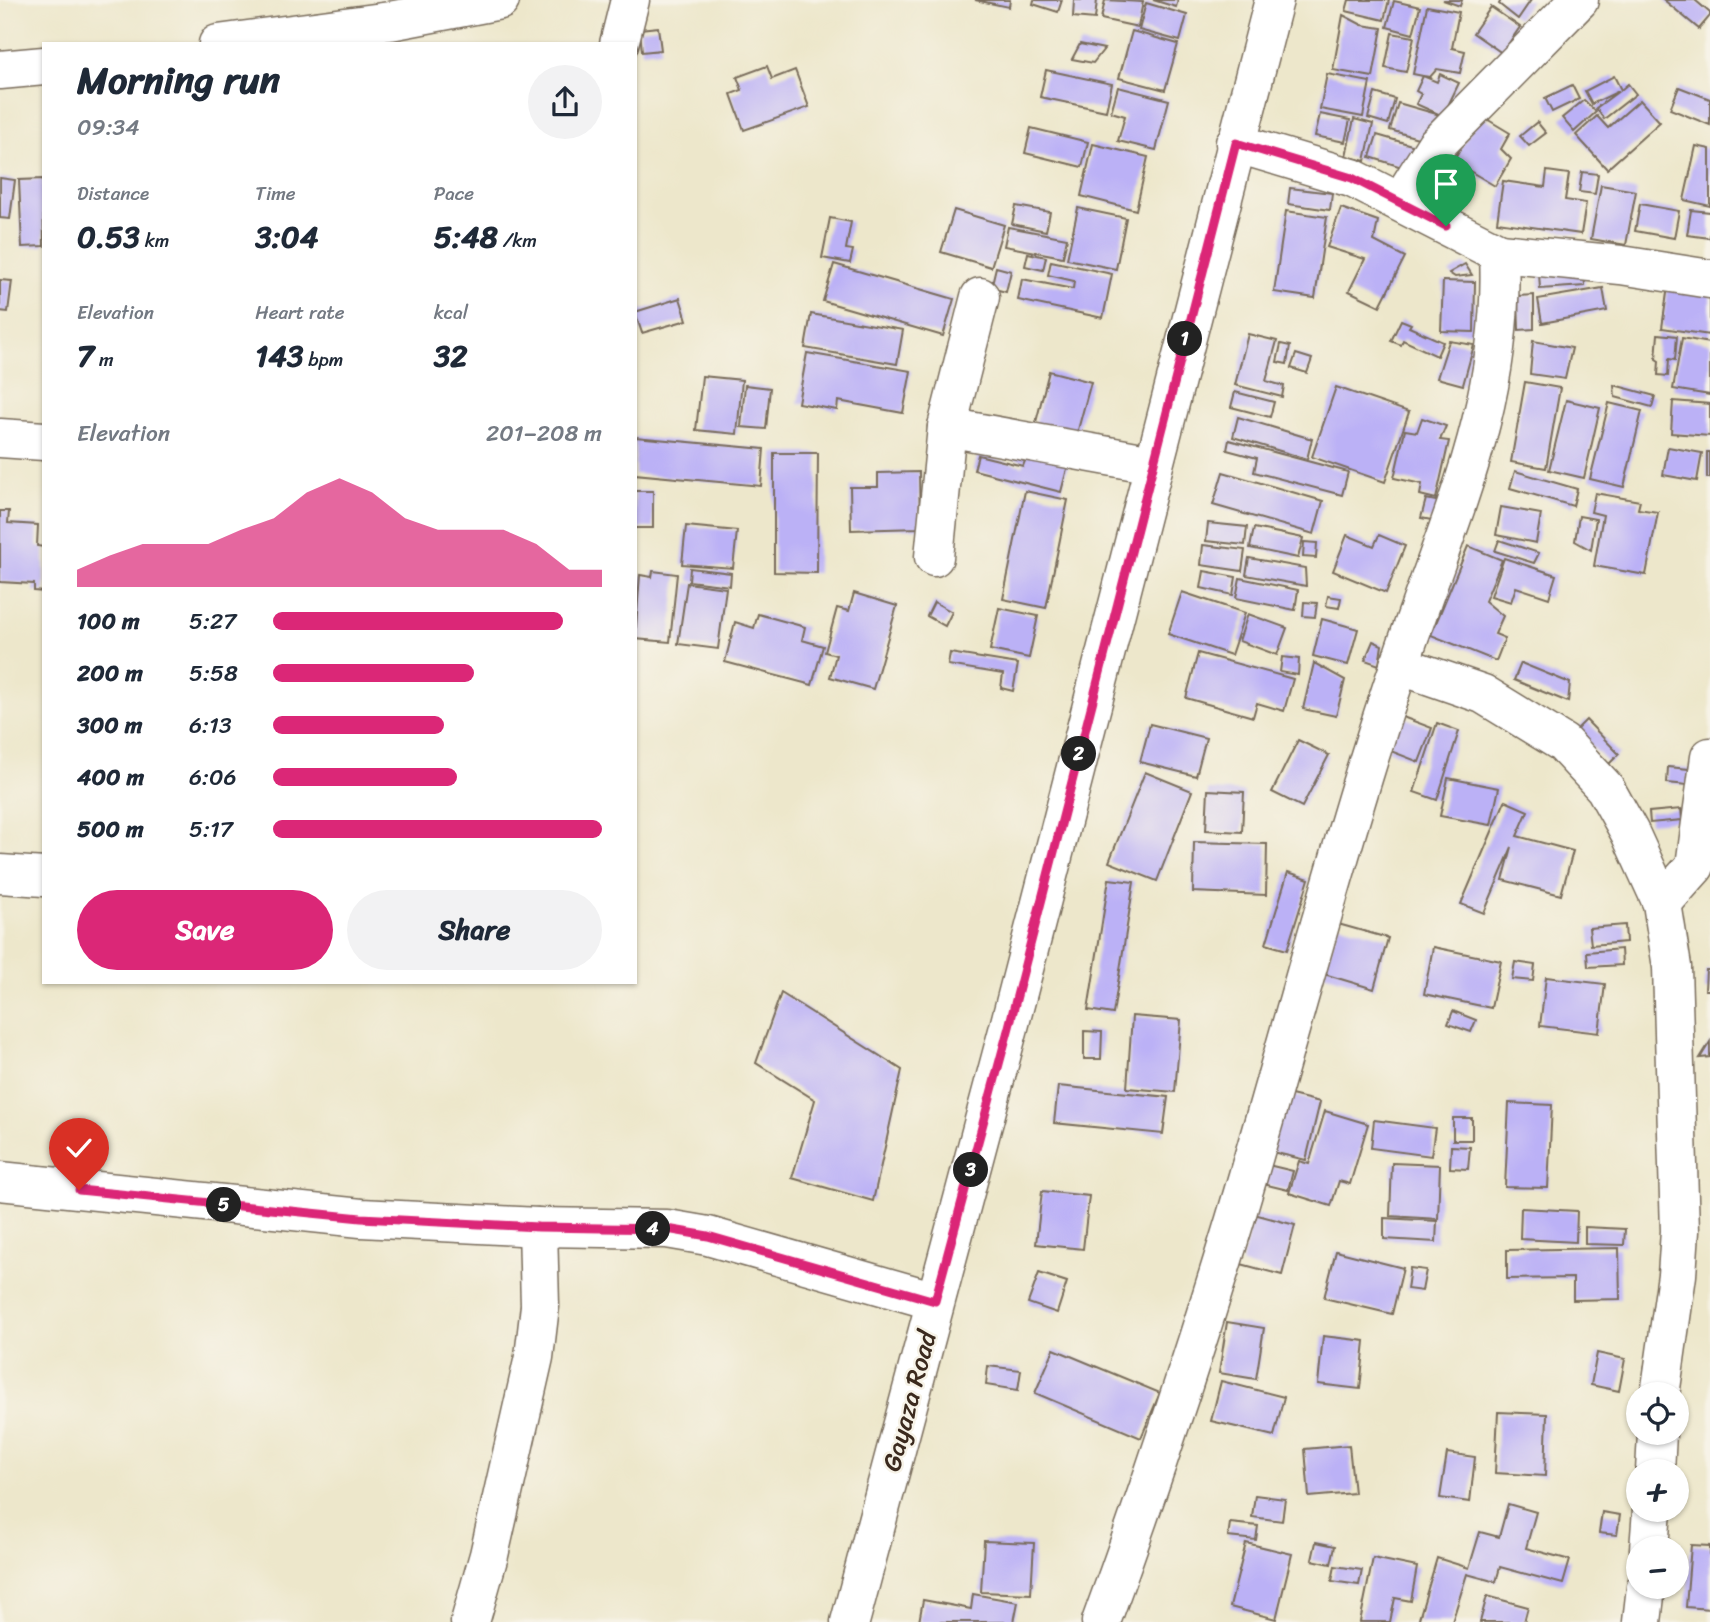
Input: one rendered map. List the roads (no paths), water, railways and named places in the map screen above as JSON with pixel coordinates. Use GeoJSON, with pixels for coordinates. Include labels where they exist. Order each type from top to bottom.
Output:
{"type":"FeatureCollection","features":[{"type":"Feature","properties":{"kind":"street"},"geometry":{"type":"LineString","coordinates":[[233,42],[390,21],[500,0]]}},
{"type":"Feature","properties":{"kind":"street"},"geometry":{"type":"LineString","coordinates":[[620,42],[630,0]]}},
{"type":"Feature","properties":{"kind":"street","name":"Gayaza Road"},"geometry":{"type":"LineString","coordinates":[[850,1622],[1009,1027],[1273,0]]}},
{"type":"Feature","properties":{"kind":"street"},"geometry":{"type":"LineString","coordinates":[[1400,202],[1436,145],[1494,83],[1579,0]]}},
{"type":"Feature","properties":{"kind":"street"},"geometry":{"type":"LineString","coordinates":[[0,70],[42,66]]}},
{"type":"Feature","properties":{"kind":"street"},"geometry":{"type":"LineString","coordinates":[[1236,143],[1352,178],[1499,253],[1621,265],[1710,279]]}},
{"type":"Feature","properties":{"kind":"street"},"geometry":{"type":"LineString","coordinates":[[1101,1622],[1132,1538],[1234,1222],[1330,890],[1399,665],[1465,481],[1481,426],[1493,364],[1501,297],[1499,253]]}},
{"type":"Feature","properties":{"kind":"street"},"geometry":{"type":"LineString","coordinates":[[934,557],[947,427],[980,297]]}},
{"type":"Feature","properties":{"kind":"street"},"geometry":{"type":"LineString","coordinates":[[947,427],[1153,464]]}},
{"type":"Feature","properties":{"kind":"street"},"geometry":{"type":"LineString","coordinates":[[0,438],[42,441]]}},
{"type":"Feature","properties":{"kind":"street"},"geometry":{"type":"LineString","coordinates":[[1399,665],[1483,694],[1563,743],[1605,788],[1630,833],[1661,903],[1672,967],[1680,1231],[1677,1275],[1662,1382]]}},
{"type":"Feature","properties":{"kind":"street"},"geometry":{"type":"LineString","coordinates":[[1661,903],[1703,867],[1710,757]]}},
{"type":"Feature","properties":{"kind":"street"},"geometry":{"type":"LineString","coordinates":[[0,874],[42,877]]}},
{"type":"Feature","properties":{"kind":"street"},"geometry":{"type":"LineString","coordinates":[[0,1181],[361,1218],[538,1227],[667,1229],[708,1236],[935,1301]]}},
{"type":"Feature","properties":{"kind":"street"},"geometry":{"type":"LineString","coordinates":[[470,1622],[489,1555],[534,1357],[540,1306],[538,1227]]}},
{"type":"Feature","properties":{"kind":"street"},"geometry":{"type":"LineString","coordinates":[[1642,1622],[1645,1599]]}}]}
